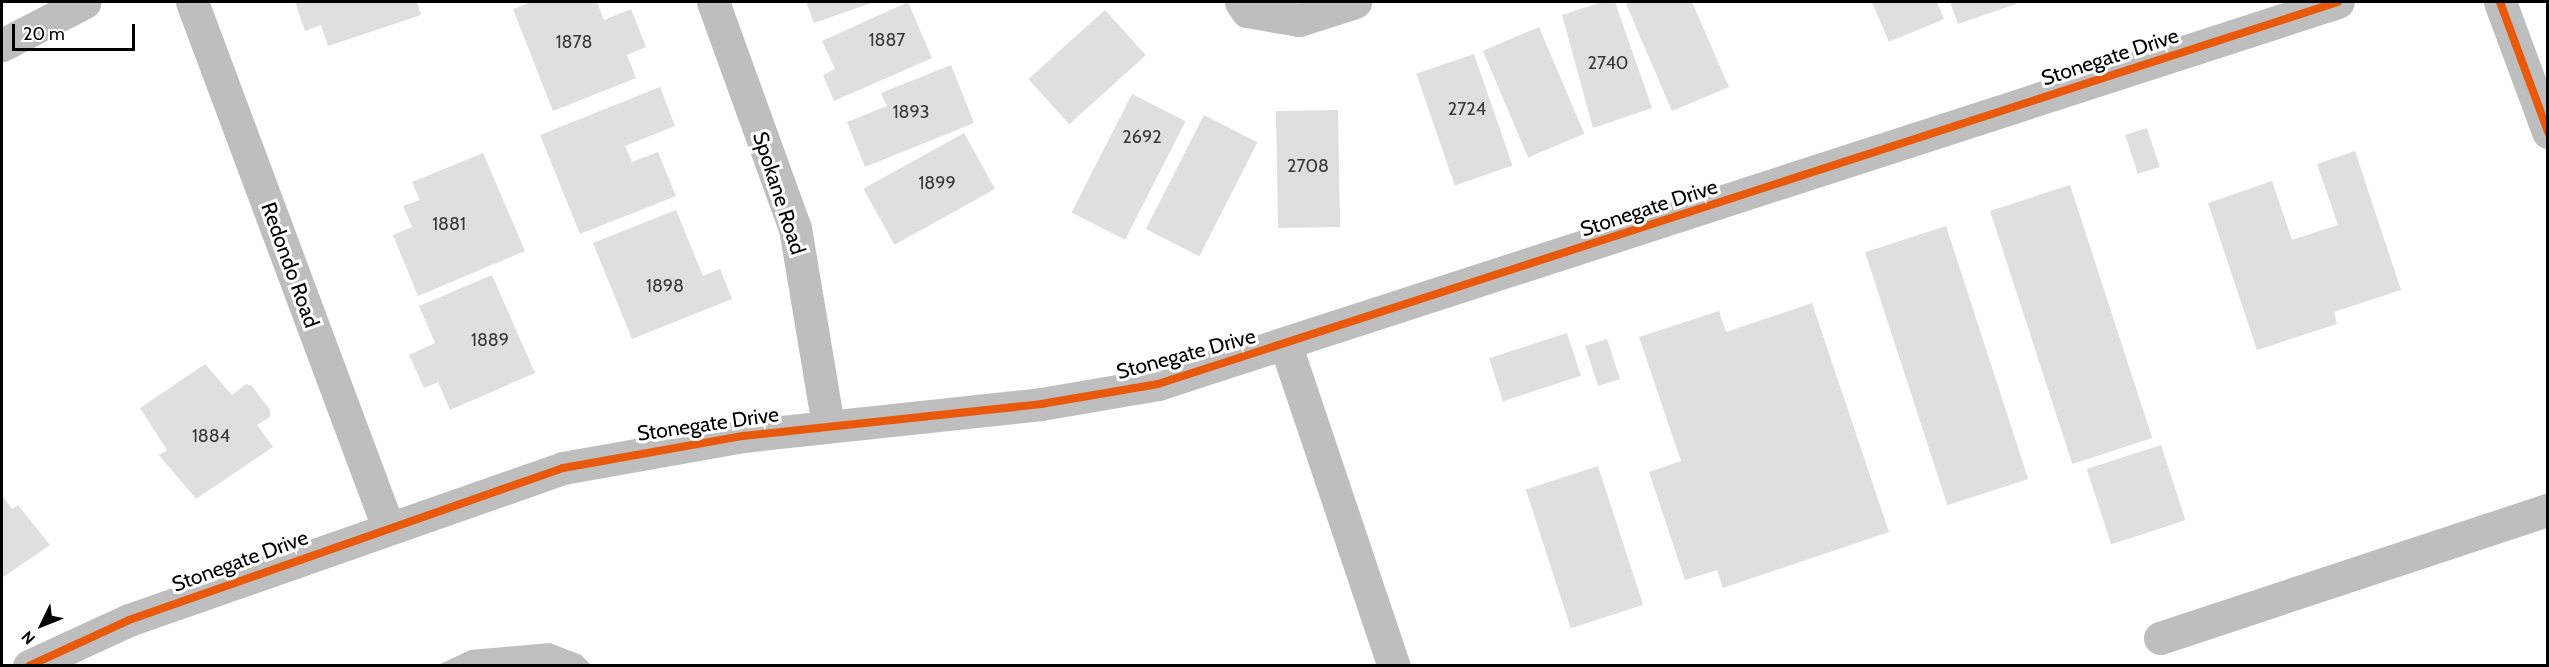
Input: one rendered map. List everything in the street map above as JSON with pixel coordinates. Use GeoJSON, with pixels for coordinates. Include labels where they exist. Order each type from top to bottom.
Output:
{"type":"FeatureCollection","features":[{"type":"Feature","properties":{"kind":"street"},"geometry":{"type":"LineString","coordinates":[[2,45],[85,2]]}},
{"type":"Feature","properties":{"kind":"street","name":"Redondo Road"},"geometry":{"type":"LineString","coordinates":[[192,2],[388,527]]}},
{"type":"Feature","properties":{"kind":"street","name":"Spokane Road"},"geometry":{"type":"LineString","coordinates":[[712,2],[795,228],[828,426]]}},
{"type":"Feature","properties":{"kind":"street"},"geometry":{"type":"LineString","coordinates":[[1241,2],[1247,11],[1299,20],[1355,2]]}},
{"type":"Feature","properties":{"kind":"street","name":"Stonegate Drive"},"geometry":{"type":"LineString","coordinates":[[29,666],[129,620],[388,527],[607,456],[828,426],[1041,404],[1146,386],[1286,346],[2338,2]]}},
{"type":"Feature","properties":{"kind":"street"},"geometry":{"type":"LineString","coordinates":[[2500,2],[2547,132]]}},
{"type":"Feature","properties":{"kind":"street"},"geometry":{"type":"LineString","coordinates":[[1286,346],[1394,666]]}},
{"type":"Feature","properties":{"kind":"street"},"geometry":{"type":"LineString","coordinates":[[2160,638],[2547,510]]}},
{"type":"Feature","properties":{"kind":"shaded area"},"geometry":{"type":"Polygon","coordinates":[[[550,643],[581,655],[591,665],[438,665],[470,650],[550,643]]]}},
{"type":"Feature","properties":{"kind":"building"},"geometry":{"type":"Polygon","coordinates":[[[295,2],[417,2],[421,15],[328,46],[321,25],[305,31],[295,2]]]}},
{"type":"Feature","properties":{"kind":"building"},"geometry":{"type":"Polygon","coordinates":[[[531,2],[597,2],[604,20],[631,9],[646,47],[627,55],[636,78],[553,111],[513,9],[531,2]]]}},
{"type":"Feature","properties":{"kind":"building"},"geometry":{"type":"Polygon","coordinates":[[[806,2],[874,2],[814,23],[806,2]]]}},
{"type":"Feature","properties":{"kind":"building"},"geometry":{"type":"Polygon","coordinates":[[[908,2],[932,58],[834,101],[823,75],[835,69],[822,41],[908,2]]]}},
{"type":"Feature","properties":{"kind":"building"},"geometry":{"type":"Polygon","coordinates":[[[1602,2],[1615,2],[1652,108],[1593,128],[1562,15],[1602,2]]]}},
{"type":"Feature","properties":{"kind":"building"},"geometry":{"type":"Polygon","coordinates":[[[1631,2],[1692,2],[1729,87],[1672,111],[1626,4],[1631,2]]]}},
{"type":"Feature","properties":{"kind":"building"},"geometry":{"type":"Polygon","coordinates":[[[1872,2],[1937,2],[1944,19],[1889,42],[1872,2]]]}},
{"type":"Feature","properties":{"kind":"building"},"geometry":{"type":"Polygon","coordinates":[[[1950,2],[2016,2],[2016,4],[1958,24],[1950,2]]]}},
{"type":"Feature","properties":{"kind":"building"},"geometry":{"type":"Polygon","coordinates":[[[1105,10],[1146,55],[1069,124],[1028,79],[1105,10]]]}},
{"type":"Feature","properties":{"kind":"building"},"geometry":{"type":"Polygon","coordinates":[[[1539,27],[1584,134],[1528,158],[1483,51],[1539,27]]]}},
{"type":"Feature","properties":{"kind":"building"},"geometry":{"type":"Polygon","coordinates":[[[1474,54],[1512,166],[1455,185],[1416,74],[1474,54]]]}},
{"type":"Feature","properties":{"kind":"building"},"geometry":{"type":"Polygon","coordinates":[[[951,65],[974,123],[865,167],[847,122],[887,106],[881,93],[951,65]]]}},
{"type":"Feature","properties":{"kind":"building"},"geometry":{"type":"Polygon","coordinates":[[[660,87],[675,126],[625,146],[632,162],[658,152],[676,196],[580,234],[540,135],[660,87]]]}},
{"type":"Feature","properties":{"kind":"building"},"geometry":{"type":"Polygon","coordinates":[[[1132,94],[1185,121],[1125,240],[1072,213],[1132,94]]]}},
{"type":"Feature","properties":{"kind":"building"},"geometry":{"type":"Polygon","coordinates":[[[1338,110],[1340,227],[1278,228],[1276,111],[1338,110]]]}},
{"type":"Feature","properties":{"kind":"building"},"geometry":{"type":"Polygon","coordinates":[[[1204,115],[1257,142],[1199,256],[1146,229],[1204,115]]]}},
{"type":"Feature","properties":{"kind":"building"},"geometry":{"type":"Polygon","coordinates":[[[2147,128],[2160,167],[2138,174],[2125,135],[2147,128]]]}},
{"type":"Feature","properties":{"kind":"building"},"geometry":{"type":"Polygon","coordinates":[[[964,133],[995,189],[894,245],[863,189],[964,133]]]}},
{"type":"Feature","properties":{"kind":"building"},"geometry":{"type":"Polygon","coordinates":[[[2355,151],[2401,290],[2334,312],[2337,324],[2257,350],[2208,203],[2272,181],[2292,240],[2338,225],[2317,164],[2355,151]]]}},
{"type":"Feature","properties":{"kind":"building"},"geometry":{"type":"Polygon","coordinates":[[[483,153],[525,251],[418,296],[393,235],[412,227],[403,206],[420,200],[412,182],[483,153]]]}},
{"type":"Feature","properties":{"kind":"building"},"geometry":{"type":"Polygon","coordinates":[[[2070,185],[2152,438],[2072,464],[1990,211],[2070,185]]]}},
{"type":"Feature","properties":{"kind":"building"},"geometry":{"type":"Polygon","coordinates":[[[676,210],[703,276],[720,269],[732,299],[632,339],[593,243],[676,210]]]}},
{"type":"Feature","properties":{"kind":"building"},"geometry":{"type":"Polygon","coordinates":[[[1946,226],[2028,479],[1947,505],[1865,252],[1946,226]]]}},
{"type":"Feature","properties":{"kind":"building"},"geometry":{"type":"Polygon","coordinates":[[[492,275],[535,373],[450,410],[438,382],[424,388],[409,355],[435,343],[419,306],[492,275]]]}},
{"type":"Feature","properties":{"kind":"building"},"geometry":{"type":"Polygon","coordinates":[[[1812,303],[1889,532],[1723,588],[1717,570],[1685,580],[1649,472],[1681,461],[1639,337],[1719,311],[1726,332],[1812,303]]]}},
{"type":"Feature","properties":{"kind":"building"},"geometry":{"type":"Polygon","coordinates":[[[1567,333],[1581,376],[1503,401],[1489,358],[1567,333]]]}},
{"type":"Feature","properties":{"kind":"building"},"geometry":{"type":"Polygon","coordinates":[[[1607,339],[1620,379],[1598,386],[1585,346],[1607,339]]]}},
{"type":"Feature","properties":{"kind":"building"},"geometry":{"type":"Polygon","coordinates":[[[205,364],[232,395],[246,384],[252,386],[270,410],[270,417],[257,425],[273,447],[196,499],[159,455],[167,450],[140,408],[205,364]]]}},
{"type":"Feature","properties":{"kind":"building"},"geometry":{"type":"Polygon","coordinates":[[[2161,445],[2185,520],[2111,544],[2087,469],[2161,445]]]}},
{"type":"Feature","properties":{"kind":"building"},"geometry":{"type":"Polygon","coordinates":[[[1598,466],[1643,605],[1571,628],[1526,489],[1598,466]]]}},
{"type":"Feature","properties":{"kind":"building"},"geometry":{"type":"Polygon","coordinates":[[[2,495],[12,509],[18,505],[50,545],[2,578],[2,495]]]}},
{"type":"Feature","properties":{"kind":"cycle path"},"geometry":{"type":"LineString","coordinates":[[29,666],[129,620],[563,468],[743,436],[1041,404],[1158,384],[2338,2]]}},
{"type":"Feature","properties":{"kind":"cycle path"},"geometry":{"type":"LineString","coordinates":[[2500,2],[2548,132]]}}]}
